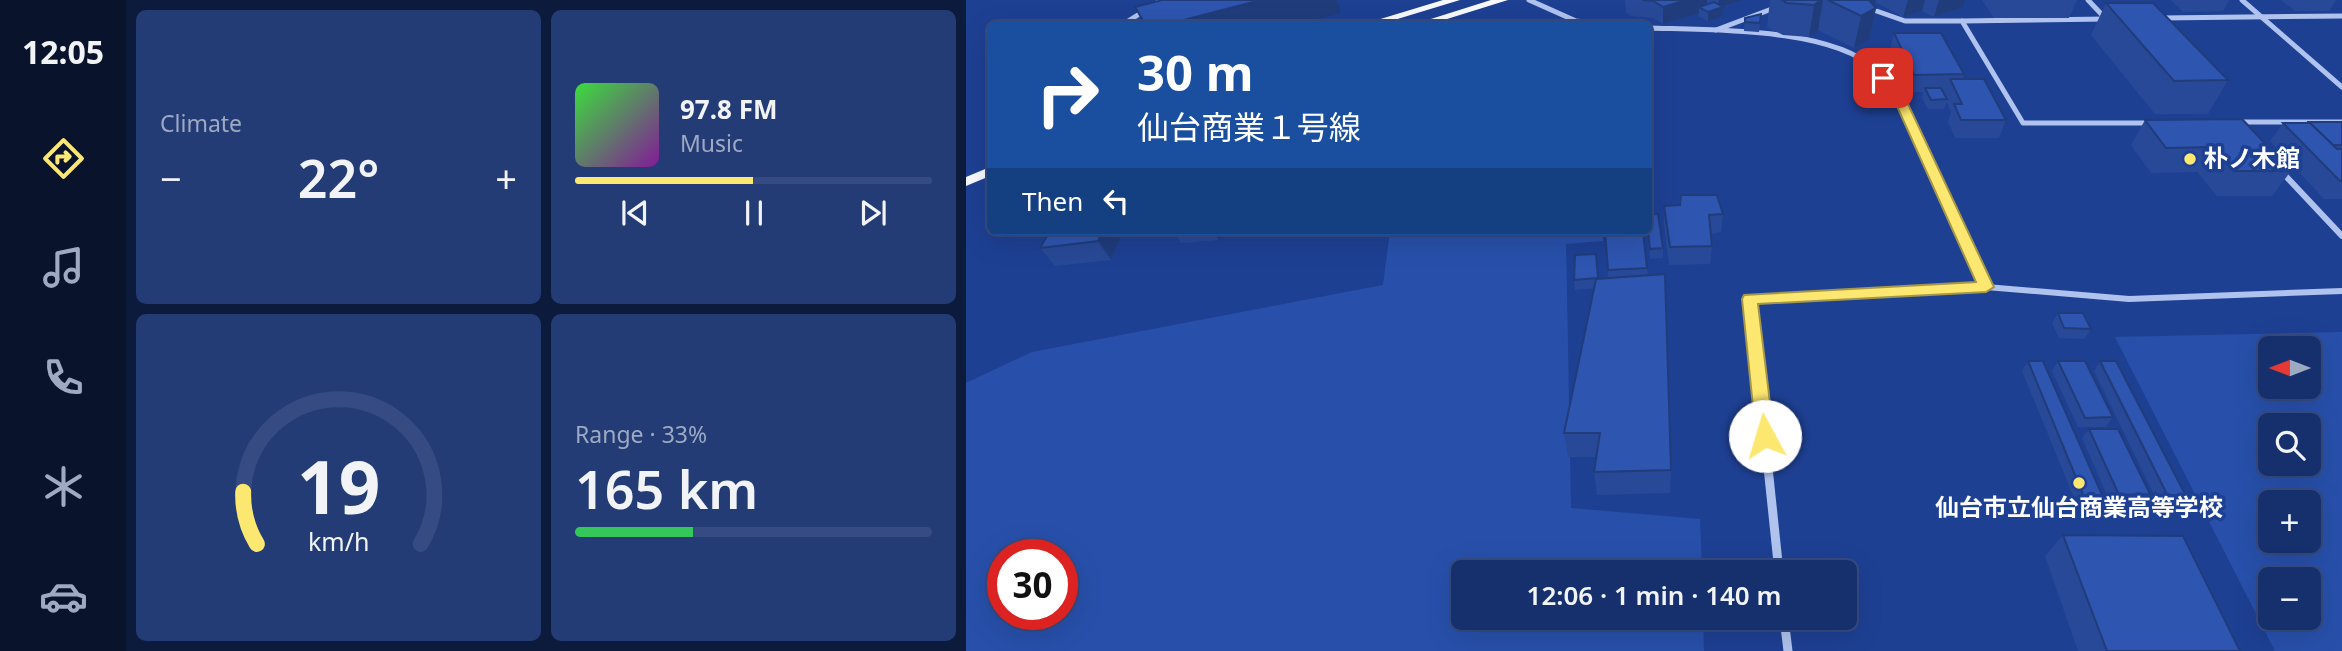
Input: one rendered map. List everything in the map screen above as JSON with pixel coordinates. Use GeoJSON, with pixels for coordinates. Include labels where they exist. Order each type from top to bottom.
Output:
{"type":"FeatureCollection","features":[{"type":"Feature","properties":{"kind":"main road"},"geometry":{"type":"LineString","coordinates":[[1381,21],[1455,0]]}},
{"type":"Feature","properties":{"kind":"main road"},"geometry":{"type":"LineString","coordinates":[[1431,21],[1503,0]]}},
{"type":"Feature","properties":{"kind":"main road"},"geometry":{"type":"LineString","coordinates":[[966,183],[987,172]]}},
{"type":"Feature","properties":{"kind":"street"},"geometry":{"type":"LineString","coordinates":[[1128,21],[1162,0]]}},
{"type":"Feature","properties":{"kind":"street"},"geometry":{"type":"LineString","coordinates":[[1529,0],[1576,21]]}},
{"type":"Feature","properties":{"kind":"street"},"geometry":{"type":"LineString","coordinates":[[2088,0],[2106,19]]}},
{"type":"Feature","properties":{"kind":"street"},"geometry":{"type":"LineString","coordinates":[[2242,0],[2342,87]]}},
{"type":"Feature","properties":{"kind":"street"},"geometry":{"type":"LineString","coordinates":[[1713,31],[1785,4]]}},
{"type":"Feature","properties":{"kind":"street"},"geometry":{"type":"LineString","coordinates":[[1859,4],[1905,21],[2119,19]]}},
{"type":"Feature","properties":{"kind":"street"},"geometry":{"type":"LineString","coordinates":[[2158,18],[2342,16]]}},
{"type":"Feature","properties":{"kind":"street"},"geometry":{"type":"LineString","coordinates":[[1962,21],[2023,123],[2155,122]]}},
{"type":"Feature","properties":{"kind":"street"},"geometry":{"type":"LineString","coordinates":[[1652,28],[1713,31],[1826,43],[1863,59],[1883,78],[1902,104],[1986,287]]}},
{"type":"Feature","properties":{"kind":"street"},"geometry":{"type":"LineString","coordinates":[[2222,122],[2342,122]]}},
{"type":"Feature","properties":{"kind":"street"},"geometry":{"type":"LineString","coordinates":[[2235,122],[2244,132]]}},
{"type":"Feature","properties":{"kind":"street"},"geometry":{"type":"LineString","coordinates":[[2271,160],[2342,236]]}},
{"type":"Feature","properties":{"kind":"street"},"geometry":{"type":"LineString","coordinates":[[1778,560],[1749,299],[1986,287],[2129,299],[2342,291]]}},
{"type":"Feature","properties":{"kind":"street"},"geometry":{"type":"LineString","coordinates":[[1785,630],[1788,651]]}},
{"type":"Feature","properties":{"kind":"shaded area"},"geometry":{"type":"Polygon","coordinates":[[[1389,235],[1602,235],[1603,241],[1566,244],[1571,508],[1700,519],[1702,560],[1451,560],[1451,630],[1703,630],[1704,651],[966,651],[966,383],[1032,352],[1383,285],[1389,235]]]}},
{"type":"Feature","properties":{"kind":"shaded area"},"geometry":{"type":"Polygon","coordinates":[[[2342,332],[2342,651],[2275,651],[2264,630],[2321,630],[2321,567],[2258,567],[2258,618],[2115,337],[2342,332]]]}},
{"type":"Feature","properties":{"kind":"building"},"geometry":{"type":"Polygon","coordinates":[[[1162,0],[1261,0],[1180,21],[1143,21],[1135,7],[1162,0]]]}},
{"type":"Feature","properties":{"kind":"building"},"geometry":{"type":"Polygon","coordinates":[[[1642,0],[1687,0],[1663,7],[1653,1],[1642,0]]]}},
{"type":"Feature","properties":{"kind":"building"},"geometry":{"type":"Polygon","coordinates":[[[1782,0],[1821,0],[1814,5],[1787,3],[1782,0]]]}},
{"type":"Feature","properties":{"kind":"building"},"geometry":{"type":"Polygon","coordinates":[[[1828,0],[1869,0],[1876,8],[1861,16],[1828,0]]]}},
{"type":"Feature","properties":{"kind":"building"},"geometry":{"type":"Polygon","coordinates":[[[1714,2],[1723,7],[1708,12],[1699,7],[1714,2]]]}},
{"type":"Feature","properties":{"kind":"building"},"geometry":{"type":"Polygon","coordinates":[[[2106,3],[2153,3],[2228,80],[2174,81],[2106,3]]]}},
{"type":"Feature","properties":{"kind":"building"},"geometry":{"type":"Polygon","coordinates":[[[1761,14],[1760,23],[1745,22],[1745,18],[1761,14]]]}},
{"type":"Feature","properties":{"kind":"building"},"geometry":{"type":"Polygon","coordinates":[[[1894,33],[1941,33],[1964,74],[1914,75],[1894,33]]]}},
{"type":"Feature","properties":{"kind":"building"},"geometry":{"type":"Polygon","coordinates":[[[1950,79],[1984,79],[2006,120],[1961,120],[1954,104],[1962,104],[1950,79]]]}},
{"type":"Feature","properties":{"kind":"building"},"geometry":{"type":"Polygon","coordinates":[[[1925,88],[1941,88],[1947,99],[1931,100],[1925,88]]]}},
{"type":"Feature","properties":{"kind":"building"},"geometry":{"type":"Polygon","coordinates":[[[2242,119],[2291,171],[2234,171],[2214,147],[2166,148],[2145,120],[2242,119]]]}},
{"type":"Feature","properties":{"kind":"building"},"geometry":{"type":"Polygon","coordinates":[[[2307,122],[2342,122],[2342,145],[2333,145],[2307,122]]]}},
{"type":"Feature","properties":{"kind":"building"},"geometry":{"type":"Polygon","coordinates":[[[2283,123],[2310,123],[2337,149],[2342,149],[2342,181],[2340,181],[2283,123]]]}},
{"type":"Feature","properties":{"kind":"building"},"geometry":{"type":"Polygon","coordinates":[[[1681,195],[1717,195],[1723,214],[1709,215],[1712,246],[1670,247],[1664,206],[1680,205],[1681,195]]]}},
{"type":"Feature","properties":{"kind":"building"},"geometry":{"type":"Polygon","coordinates":[[[1658,214],[1663,248],[1650,249],[1648,235],[1652,235],[1652,215],[1658,214]]]}},
{"type":"Feature","properties":{"kind":"building"},"geometry":{"type":"Polygon","coordinates":[[[1048,235],[1100,235],[1098,241],[1040,248],[1048,235]]]}},
{"type":"Feature","properties":{"kind":"building"},"geometry":{"type":"Polygon","coordinates":[[[1605,235],[1643,235],[1647,268],[1608,270],[1605,235]]]}},
{"type":"Feature","properties":{"kind":"building"},"geometry":{"type":"Polygon","coordinates":[[[1596,254],[1598,278],[1574,280],[1575,255],[1596,254]]]}},
{"type":"Feature","properties":{"kind":"building"},"geometry":{"type":"Polygon","coordinates":[[[1665,274],[1671,470],[1594,472],[1600,433],[1564,433],[1596,279],[1665,274]]]}},
{"type":"Feature","properties":{"kind":"building"},"geometry":{"type":"Polygon","coordinates":[[[2058,313],[2083,313],[2091,329],[2064,328],[2058,313]]]}},
{"type":"Feature","properties":{"kind":"building"},"geometry":{"type":"Polygon","coordinates":[[[2028,361],[2043,361],[2103,497],[2084,497],[2028,361]]]}},
{"type":"Feature","properties":{"kind":"building"},"geometry":{"type":"Polygon","coordinates":[[[2058,361],[2085,361],[2113,417],[2085,418],[2058,361]]]}},
{"type":"Feature","properties":{"kind":"building"},"geometry":{"type":"Polygon","coordinates":[[[2100,361],[2116,361],[2186,496],[2168,496],[2100,361]]]}},
{"type":"Feature","properties":{"kind":"building"},"geometry":{"type":"Polygon","coordinates":[[[2089,429],[2118,429],[2150,494],[2119,495],[2089,429]]]}},
{"type":"Feature","properties":{"kind":"building"},"geometry":{"type":"Polygon","coordinates":[[[2063,535],[2183,536],[2240,651],[2107,651],[2063,535]]]}},
{"type":"Feature","properties":{"kind":"place","name":"朴ノ木館"},"geometry":{"type":"Point","coordinates":[2190,159]}},
{"type":"Feature","properties":{"kind":"place","name":"仙台市立仙台商業高等学校"},"geometry":{"type":"Point","coordinates":[2079,483]}},
{"type":"Feature","properties":{"kind":"route"},"geometry":{"type":"LineString","coordinates":[[1765,436],[1749,299],[1986,287],[1902,104],[1883,78]]}}]}
